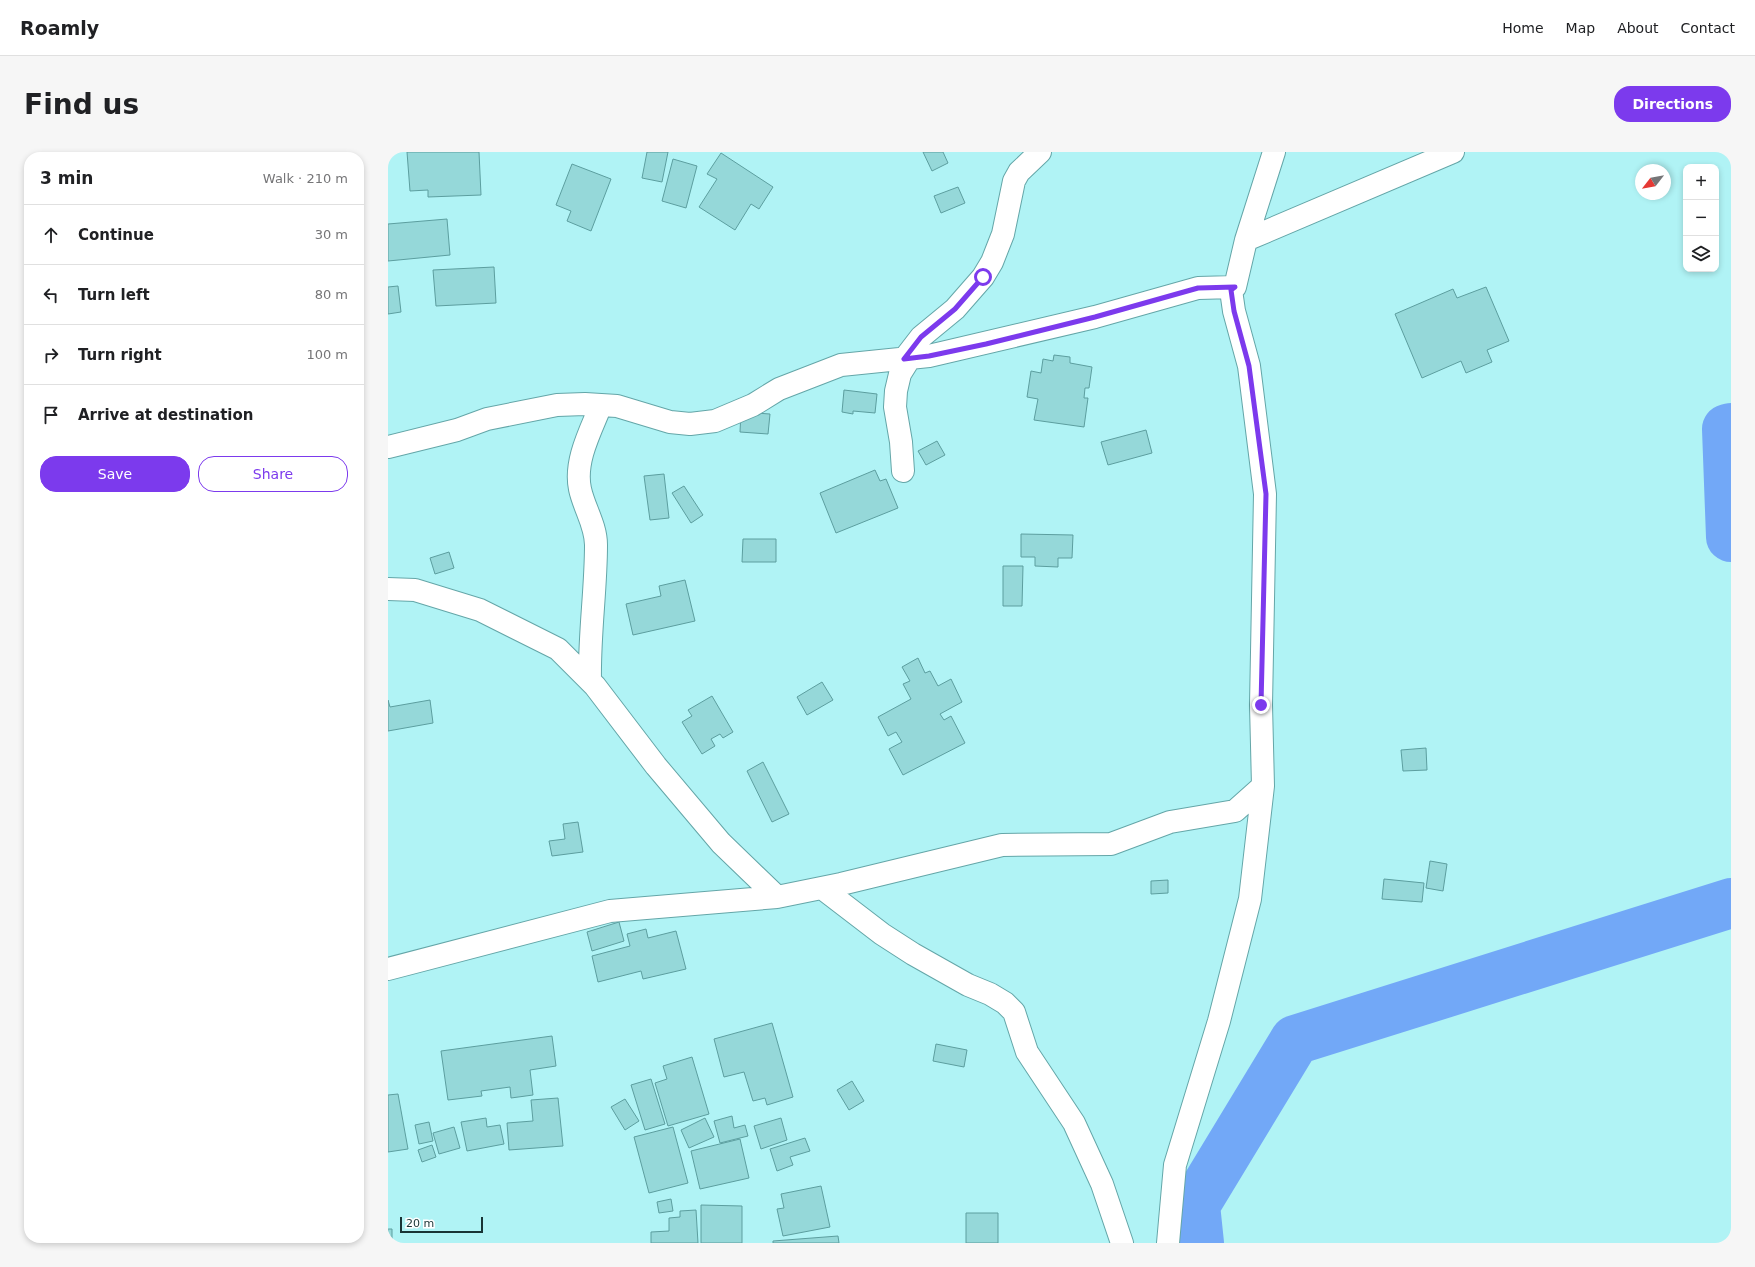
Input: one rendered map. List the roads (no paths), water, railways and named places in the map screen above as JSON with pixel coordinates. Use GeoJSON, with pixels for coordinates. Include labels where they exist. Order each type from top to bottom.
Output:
{"type":"FeatureCollection","features":[{"type":"Feature","properties":{"kind":"street"},"geometry":{"type":"LineString","coordinates":[[903,471],[901,442],[895,407],[896,391],[900,374],[907,358],[921,337],[955,309],[983,277],[1003,234],[1014,182],[1019,172],[1040,152]]}},
{"type":"Feature","properties":{"kind":"street"},"geometry":{"type":"LineString","coordinates":[[1168,1243],[1175,1165],[1219,1021],[1250,899],[1263,786],[1261,705],[1266,494],[1249,366],[1234,311],[1231,290],[1235,287],[1246,240],[1274,152]]}},
{"type":"Feature","properties":{"kind":"street"},"geometry":{"type":"LineString","coordinates":[[1246,240],[1453,152]]}},
{"type":"Feature","properties":{"kind":"street"},"geometry":{"type":"LineString","coordinates":[[388,447],[457,430],[487,419],[557,405],[617,406],[670,422],[690,424],[715,421],[753,405],[779,389],[841,365],[907,358],[994,342],[1095,317],[1198,288],[1235,287]]}},
{"type":"Feature","properties":{"kind":"street"},"geometry":{"type":"LineString","coordinates":[[590,681],[590,633],[595,591],[596,542],[590,516],[580,488],[579,473],[585,444],[601,405]]}},
{"type":"Feature","properties":{"kind":"street"},"geometry":{"type":"LineString","coordinates":[[388,589],[416,590],[480,610],[558,649],[590,681],[656,766],[721,843],[777,897]]}},
{"type":"Feature","properties":{"kind":"street"},"geometry":{"type":"LineString","coordinates":[[388,969],[610,912],[777,897],[822,888],[1002,845],[1111,844],[1170,822],[1235,812],[1263,786]]}},
{"type":"Feature","properties":{"kind":"street"},"geometry":{"type":"LineString","coordinates":[[822,888],[882,934],[913,954],[995,997],[1005,1003],[1014,1012],[1027,1052],[1074,1123],[1102,1184],[1122,1243]]}},
{"type":"Feature","properties":{"kind":"waterway"},"geometry":{"type":"LineString","coordinates":[[1731,428],[1727,429],[1731,537]]}},
{"type":"Feature","properties":{"kind":"waterway"},"geometry":{"type":"LineString","coordinates":[[1199,1243],[1195,1205],[1295,1040],[1731,903]]}}]}
